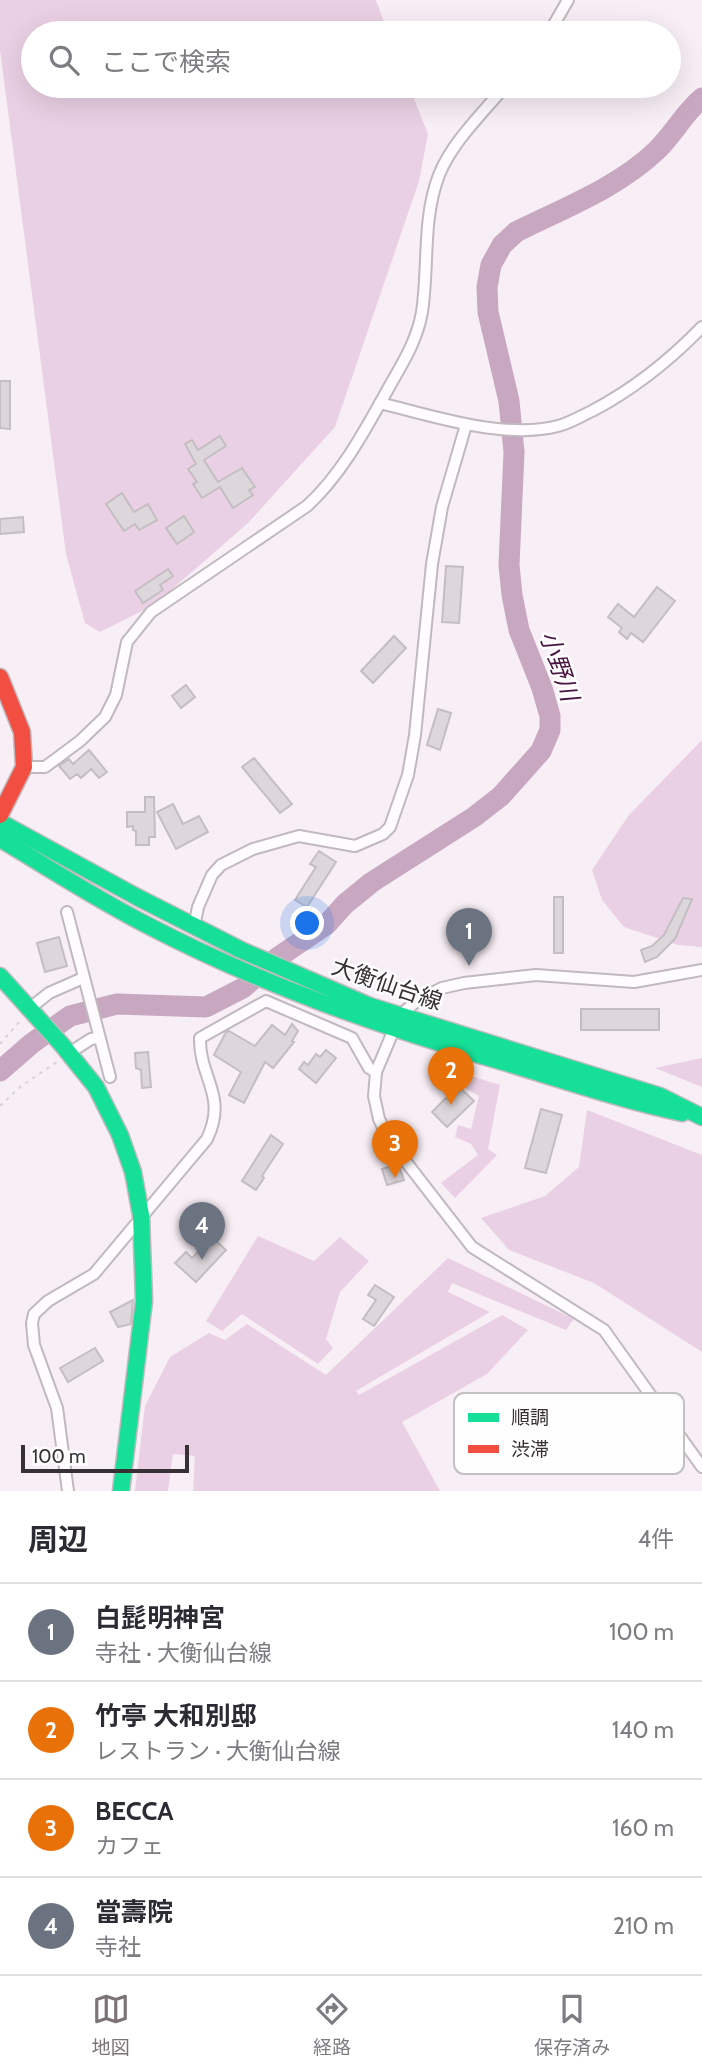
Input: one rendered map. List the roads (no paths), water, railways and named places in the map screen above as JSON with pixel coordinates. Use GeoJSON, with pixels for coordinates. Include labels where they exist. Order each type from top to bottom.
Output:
{"type":"FeatureCollection","features":[{"type":"Feature","properties":{"kind":"main road"},"geometry":{"type":"LineString","coordinates":[[0,677],[22,732],[24,767],[0,815]]}},
{"type":"Feature","properties":{"kind":"main road","name":"大衡仙台線"},"geometry":{"type":"LineString","coordinates":[[0,822],[194,927],[281,969],[370,1006],[397,1022]]}},
{"type":"Feature","properties":{"kind":"main road","name":"大衡仙台線"},"geometry":{"type":"LineString","coordinates":[[0,839],[114,908],[169,937],[267,981],[397,1022],[660,1096],[700,1117]]}},
{"type":"Feature","properties":{"kind":"main road"},"geometry":{"type":"LineString","coordinates":[[0,976],[66,1049],[96,1087],[111,1114],[134,1171],[141,1215],[144,1301],[121,1491]]}},
{"type":"Feature","properties":{"kind":"street"},"geometry":{"type":"LineString","coordinates":[[556,21],[568,0]]}},
{"type":"Feature","properties":{"kind":"street"},"geometry":{"type":"LineString","coordinates":[[24,767],[45,767],[80,741],[105,717],[116,695],[127,642],[141,621],[163,601],[307,506],[327,486],[410,351],[419,326],[424,298],[428,215],[441,172],[459,144],[495,98]]}},
{"type":"Feature","properties":{"kind":"street"},"geometry":{"type":"LineString","coordinates":[[380,402],[466,425],[528,429],[566,424],[614,400],[649,377],[702,327]]}},
{"type":"Feature","properties":{"kind":"street"},"geometry":{"type":"LineString","coordinates":[[194,927],[198,907],[212,875],[221,866],[253,849],[299,836],[355,846],[383,834],[390,827],[408,775],[415,735],[432,564],[442,507],[466,425]]}},
{"type":"Feature","properties":{"kind":"street"},"geometry":{"type":"LineString","coordinates":[[67,912],[110,1077]]}},
{"type":"Feature","properties":{"kind":"street"},"geometry":{"type":"LineString","coordinates":[[649,1393],[604,1330],[472,1247],[389,1140],[379,1119],[374,1096],[376,1072],[397,1022],[423,998],[442,988],[536,975],[634,982],[702,970]]}},
{"type":"Feature","properties":{"kind":"street"},"geometry":{"type":"LineString","coordinates":[[32,1013],[49,993],[84,982]]}},
{"type":"Feature","properties":{"kind":"street"},"geometry":{"type":"LineString","coordinates":[[68,1491],[57,1409],[34,1345],[34,1314],[48,1301],[94,1274],[195,1154],[213,1126],[216,1104],[200,1053],[200,1038],[266,1001],[352,1038],[369,1068],[376,1072]]}},
{"type":"Feature","properties":{"kind":"street"},"geometry":{"type":"LineString","coordinates":[[66,1049],[99,1038]]}},
{"type":"Feature","properties":{"kind":"street"},"geometry":{"type":"LineString","coordinates":[[684,1442],[702,1467]]}},
{"type":"Feature","properties":{"kind":"waterway","name":"小野川"},"geometry":{"type":"LineString","coordinates":[[0,1071],[70,1016],[117,1004],[206,1007],[243,988],[277,958],[327,924],[345,904],[372,882],[474,817],[501,796],[541,751],[550,730],[550,716],[519,630],[512,595],[509,565],[514,452],[509,401],[488,312],[487,287],[491,265],[502,245],[516,232],[607,187],[641,164],[662,145],[702,98]]}},
{"type":"Feature","properties":{"kind":"place","name":"白髭明神宮"},"geometry":{"type":"Point","coordinates":[469,966]}},
{"type":"Feature","properties":{"kind":"place","name":"竹亭 大和別邸"},"geometry":{"type":"Point","coordinates":[451,1105]}},
{"type":"Feature","properties":{"kind":"place","name":"BECCA"},"geometry":{"type":"Point","coordinates":[395,1178]}},
{"type":"Feature","properties":{"kind":"place","name":"當壽院"},"geometry":{"type":"Point","coordinates":[202,1260]}}]}
